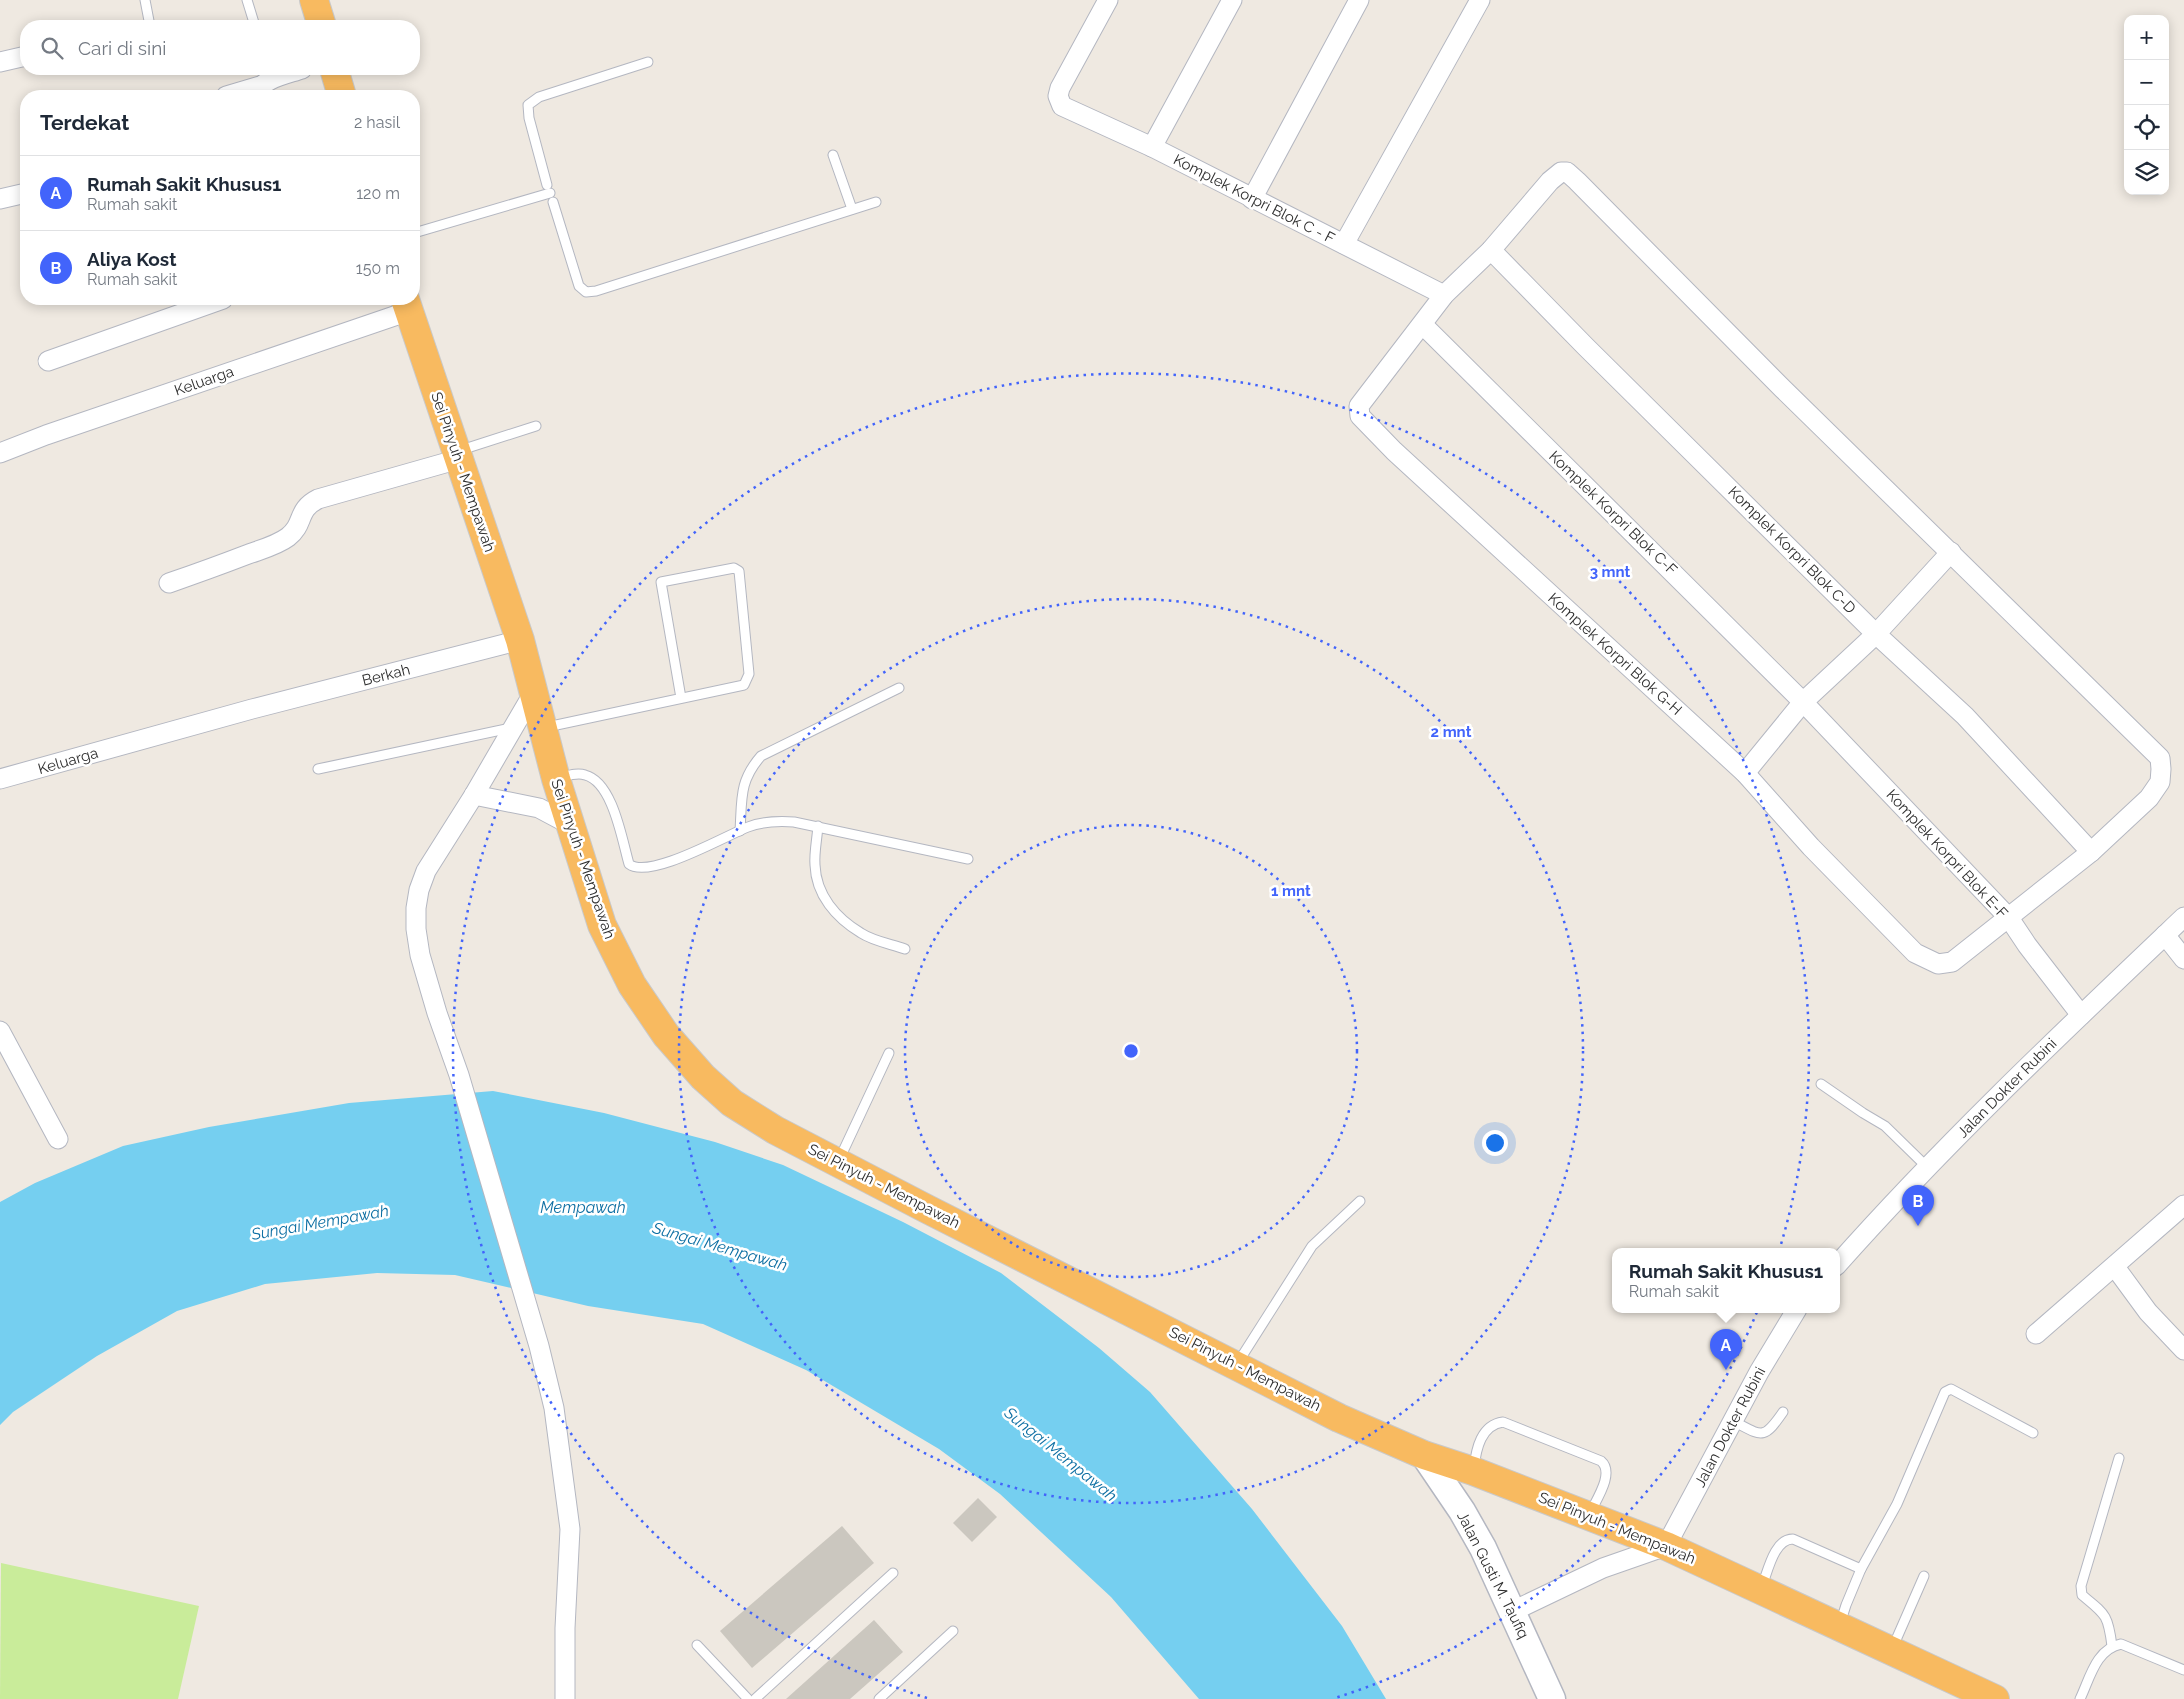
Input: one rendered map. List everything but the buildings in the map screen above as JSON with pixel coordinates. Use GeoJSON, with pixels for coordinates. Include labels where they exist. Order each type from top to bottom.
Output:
{"type":"FeatureCollection","features":[{"type":"Feature","properties":{"kind":"highway"},"geometry":{"type":"LineString","coordinates":[[314,0],[320,20]]}},
{"type":"Feature","properties":{"kind":"highway"},"geometry":{"type":"LineString","coordinates":[[336,75],[340,90]]}},
{"type":"Feature","properties":{"kind":"highway","name":"Sei Pinyuh - Mempawah"},"geometry":{"type":"LineString","coordinates":[[407,305],[520,640],[556,779],[602,924],[632,985],[666,1036],[703,1077],[732,1103],[774,1130],[1237,1364],[1339,1418],[1424,1455],[1474,1464],[1592,1508],[1666,1546],[1761,1589],[1842,1616],[1896,1640],[1964,1693],[1995,1699]]}},
{"type":"Feature","properties":{"kind":"main road","name":"Jalan Gusti M. Taufiq"},"geometry":{"type":"LineString","coordinates":[[1424,1455],[1462,1511],[1513,1610],[1552,1699]]}},
{"type":"Feature","properties":{"kind":"street","name":"Komplek Korpri Blok C - F"},"geometry":{"type":"LineString","coordinates":[[1108,0],[1060,88],[1058,96],[1062,106],[1152,147],[1444,295]]}},
{"type":"Feature","properties":{"kind":"street"},"geometry":{"type":"LineString","coordinates":[[1152,147],[1232,0]]}},
{"type":"Feature","properties":{"kind":"street"},"geometry":{"type":"LineString","coordinates":[[1252,199],[1359,0]]}},
{"type":"Feature","properties":{"kind":"street"},"geometry":{"type":"LineString","coordinates":[[1344,244],[1480,0]]}},
{"type":"Feature","properties":{"kind":"street"},"geometry":{"type":"LineString","coordinates":[[0,62],[20,57]]}},
{"type":"Feature","properties":{"kind":"street"},"geometry":{"type":"LineString","coordinates":[[258,90],[271,79],[283,75]]}},
{"type":"Feature","properties":{"kind":"street","name":"Komplek Korpri Blok G-H"},"geometry":{"type":"LineString","coordinates":[[1951,552],[1783,389],[1567,172],[1561,172],[1550,181],[1491,250],[1444,295],[1423,325],[1359,406],[1360,416],[1394,451],[1745,773],[1811,847],[1915,953],[1938,964],[1952,962],[2009,918]]}},
{"type":"Feature","properties":{"kind":"street"},"geometry":{"type":"LineString","coordinates":[[0,199],[20,194]]}},
{"type":"Feature","properties":{"kind":"street","name":"Komplek Korpri Blok C-D"},"geometry":{"type":"LineString","coordinates":[[1491,250],[1586,347],[1876,634],[1964,716],[2091,852]]}},
{"type":"Feature","properties":{"kind":"street"},"geometry":{"type":"LineString","coordinates":[[48,361],[206,305]]}},
{"type":"Feature","properties":{"kind":"street","name":"Keluarga"},"geometry":{"type":"LineString","coordinates":[[0,453],[407,305]]}},
{"type":"Feature","properties":{"kind":"street","name":"Komplek Korpri Blok C-F"},"geometry":{"type":"LineString","coordinates":[[1423,325],[1803,702]]}},
{"type":"Feature","properties":{"kind":"street"},"geometry":{"type":"LineString","coordinates":[[169,583],[270,546],[288,537],[296,528],[303,509],[318,499],[458,455]]}},
{"type":"Feature","properties":{"kind":"street"},"geometry":{"type":"LineString","coordinates":[[1745,773],[1803,702],[1876,634],[1951,552],[2160,758],[2160,782],[2149,798],[2091,852],[2009,918]]}},
{"type":"Feature","properties":{"kind":"street","name":"Berkah"},"geometry":{"type":"LineString","coordinates":[[252,709],[520,640]]}},
{"type":"Feature","properties":{"kind":"street"},"geometry":{"type":"LineString","coordinates":[[534,692],[474,795],[426,871],[419,890],[416,908],[420,955],[437,1013],[459,1076],[539,1346],[554,1408],[570,1530],[565,1628],[565,1699]]}},
{"type":"Feature","properties":{"kind":"street","name":"Komplek Korpri Blok E-F"},"geometry":{"type":"LineString","coordinates":[[1803,702],[2009,918],[2023,940],[2081,1014]]}},
{"type":"Feature","properties":{"kind":"street","name":"Keluarga"},"geometry":{"type":"LineString","coordinates":[[0,779],[252,709]]}},
{"type":"Feature","properties":{"kind":"street"},"geometry":{"type":"LineString","coordinates":[[474,795],[539,808],[569,824]]}},
{"type":"Feature","properties":{"kind":"street","name":"Jalan Dokter Rubini"},"geometry":{"type":"LineString","coordinates":[[1840,1262],[1928,1168],[2081,1014],[2184,917]]}},
{"type":"Feature","properties":{"kind":"street"},"geometry":{"type":"LineString","coordinates":[[2164,935],[2184,959]]}},
{"type":"Feature","properties":{"kind":"street"},"geometry":{"type":"LineString","coordinates":[[0,1031],[58,1139]]}},
{"type":"Feature","properties":{"kind":"street"},"geometry":{"type":"LineString","coordinates":[[2036,1334],[2184,1205]]}},
{"type":"Feature","properties":{"kind":"street"},"geometry":{"type":"LineString","coordinates":[[2115,1267],[2148,1312],[2184,1350]]}},
{"type":"Feature","properties":{"kind":"street","name":"Jalan Dokter Rubini"},"geometry":{"type":"LineString","coordinates":[[1666,1546],[1759,1372],[1795,1313]]}},
{"type":"Feature","properties":{"kind":"street"},"geometry":{"type":"LineString","coordinates":[[1513,1610],[1604,1568],[1666,1546]]}},
{"type":"Feature","properties":{"kind":"lane"},"geometry":{"type":"LineString","coordinates":[[145,0],[149,20]]}},
{"type":"Feature","properties":{"kind":"lane"},"geometry":{"type":"LineString","coordinates":[[247,0],[253,20]]}},
{"type":"Feature","properties":{"kind":"lane"},"geometry":{"type":"LineString","coordinates":[[420,231],[548,189],[529,118],[528,105],[539,97],[648,62]]}},
{"type":"Feature","properties":{"kind":"lane"},"geometry":{"type":"LineString","coordinates":[[834,155],[852,209]]}},
{"type":"Feature","properties":{"kind":"lane"},"geometry":{"type":"LineString","coordinates":[[553,202],[579,286],[586,292],[596,291],[876,202]]}},
{"type":"Feature","properties":{"kind":"lane"},"geometry":{"type":"LineString","coordinates":[[458,455],[536,426]]}},
{"type":"Feature","properties":{"kind":"lane"},"geometry":{"type":"LineString","coordinates":[[543,728],[744,685],[748,680],[749,674],[739,571],[734,568],[661,582],[681,698]]}},
{"type":"Feature","properties":{"kind":"lane"},"geometry":{"type":"LineString","coordinates":[[740,831],[743,786],[749,769],[761,756],[899,688]]}},
{"type":"Feature","properties":{"kind":"lane"},"geometry":{"type":"LineString","coordinates":[[318,769],[514,728]]}},
{"type":"Feature","properties":{"kind":"lane"},"geometry":{"type":"LineString","coordinates":[[556,779],[569,775],[585,774],[595,779],[603,788],[610,800],[629,864],[634,868],[646,868],[663,864],[740,831],[772,821],[818,826],[968,859]]}},
{"type":"Feature","properties":{"kind":"lane"},"geometry":{"type":"LineString","coordinates":[[818,826],[814,864],[816,879],[822,895],[844,921],[862,934],[905,949]]}},
{"type":"Feature","properties":{"kind":"lane"},"geometry":{"type":"LineString","coordinates":[[838,1162],[889,1053]]}},
{"type":"Feature","properties":{"kind":"lane"},"geometry":{"type":"LineString","coordinates":[[1821,1084],[1862,1113],[1885,1126],[1928,1168]]}},
{"type":"Feature","properties":{"kind":"lane"},"geometry":{"type":"LineString","coordinates":[[1237,1364],[1312,1246],[1360,1201]]}},
{"type":"Feature","properties":{"kind":"lane"},"geometry":{"type":"LineString","coordinates":[[1842,1616],[1861,1569],[1897,1504],[1945,1392],[1951,1389],[2033,1433]]}},
{"type":"Feature","properties":{"kind":"lane"},"geometry":{"type":"LineString","coordinates":[[1733,1421],[1757,1434],[1765,1433],[1770,1431],[1783,1412]]}},
{"type":"Feature","properties":{"kind":"lane"},"geometry":{"type":"LineString","coordinates":[[1474,1464],[1480,1443],[1489,1425],[1503,1422],[1602,1461],[1605,1464],[1607,1473],[1592,1508]]}},
{"type":"Feature","properties":{"kind":"lane"},"geometry":{"type":"LineString","coordinates":[[2112,1646],[2110,1627],[2104,1614],[2082,1594],[2081,1586],[2119,1458]]}},
{"type":"Feature","properties":{"kind":"lane"},"geometry":{"type":"LineString","coordinates":[[1761,1589],[1780,1545],[1788,1539],[1793,1539],[1861,1569]]}},
{"type":"Feature","properties":{"kind":"lane"},"geometry":{"type":"LineString","coordinates":[[755,1699],[893,1573]]}},
{"type":"Feature","properties":{"kind":"lane"},"geometry":{"type":"LineString","coordinates":[[1896,1640],[1924,1576]]}},
{"type":"Feature","properties":{"kind":"lane"},"geometry":{"type":"LineString","coordinates":[[880,1699],[953,1631]]}},
{"type":"Feature","properties":{"kind":"lane"},"geometry":{"type":"LineString","coordinates":[[2080,1699],[2100,1656],[2112,1646],[2121,1644],[2184,1670]]}},
{"type":"Feature","properties":{"kind":"lane"},"geometry":{"type":"LineString","coordinates":[[697,1645],[748,1699]]}},
{"type":"Feature","properties":{"kind":"green space"},"geometry":{"type":"Polygon","coordinates":[[[1,1563],[199,1606],[178,1699],[0,1699],[1,1563]]]}},
{"type":"Feature","properties":{"kind":"water","name":"Mempawah"},"geometry":{"type":"Polygon","coordinates":[[[493,1091],[604,1113],[715,1142],[783,1165],[903,1222],[1001,1273],[1099,1348],[1150,1392],[1252,1509],[1342,1626],[1386,1699],[1199,1699],[1111,1597],[1000,1494],[939,1449],[806,1370],[703,1324],[588,1306],[455,1275],[377,1273],[265,1284],[177,1311],[97,1356],[13,1412],[0,1425],[0,1202],[35,1183],[123,1146],[209,1127],[349,1103],[493,1091]]]}},
{"type":"Feature","properties":{"kind":"place","name":"Aliya Kost"},"geometry":{"type":"Point","coordinates":[1918,1226]}},
{"type":"Feature","properties":{"kind":"place","name":"Rumah Sakit Khusus1"},"geometry":{"type":"Point","coordinates":[1726,1370]}},
{"type":"Feature","properties":{"kind":"water label","name":"Sungai Mempawah"},"geometry":{"type":"Point","coordinates":[320,1222]}},
{"type":"Feature","properties":{"kind":"water label","name":"Sungai Mempawah"},"geometry":{"type":"Point","coordinates":[720,1246]}},
{"type":"Feature","properties":{"kind":"water label","name":"Sungai Mempawah"},"geometry":{"type":"Point","coordinates":[1061,1454]}}]}
